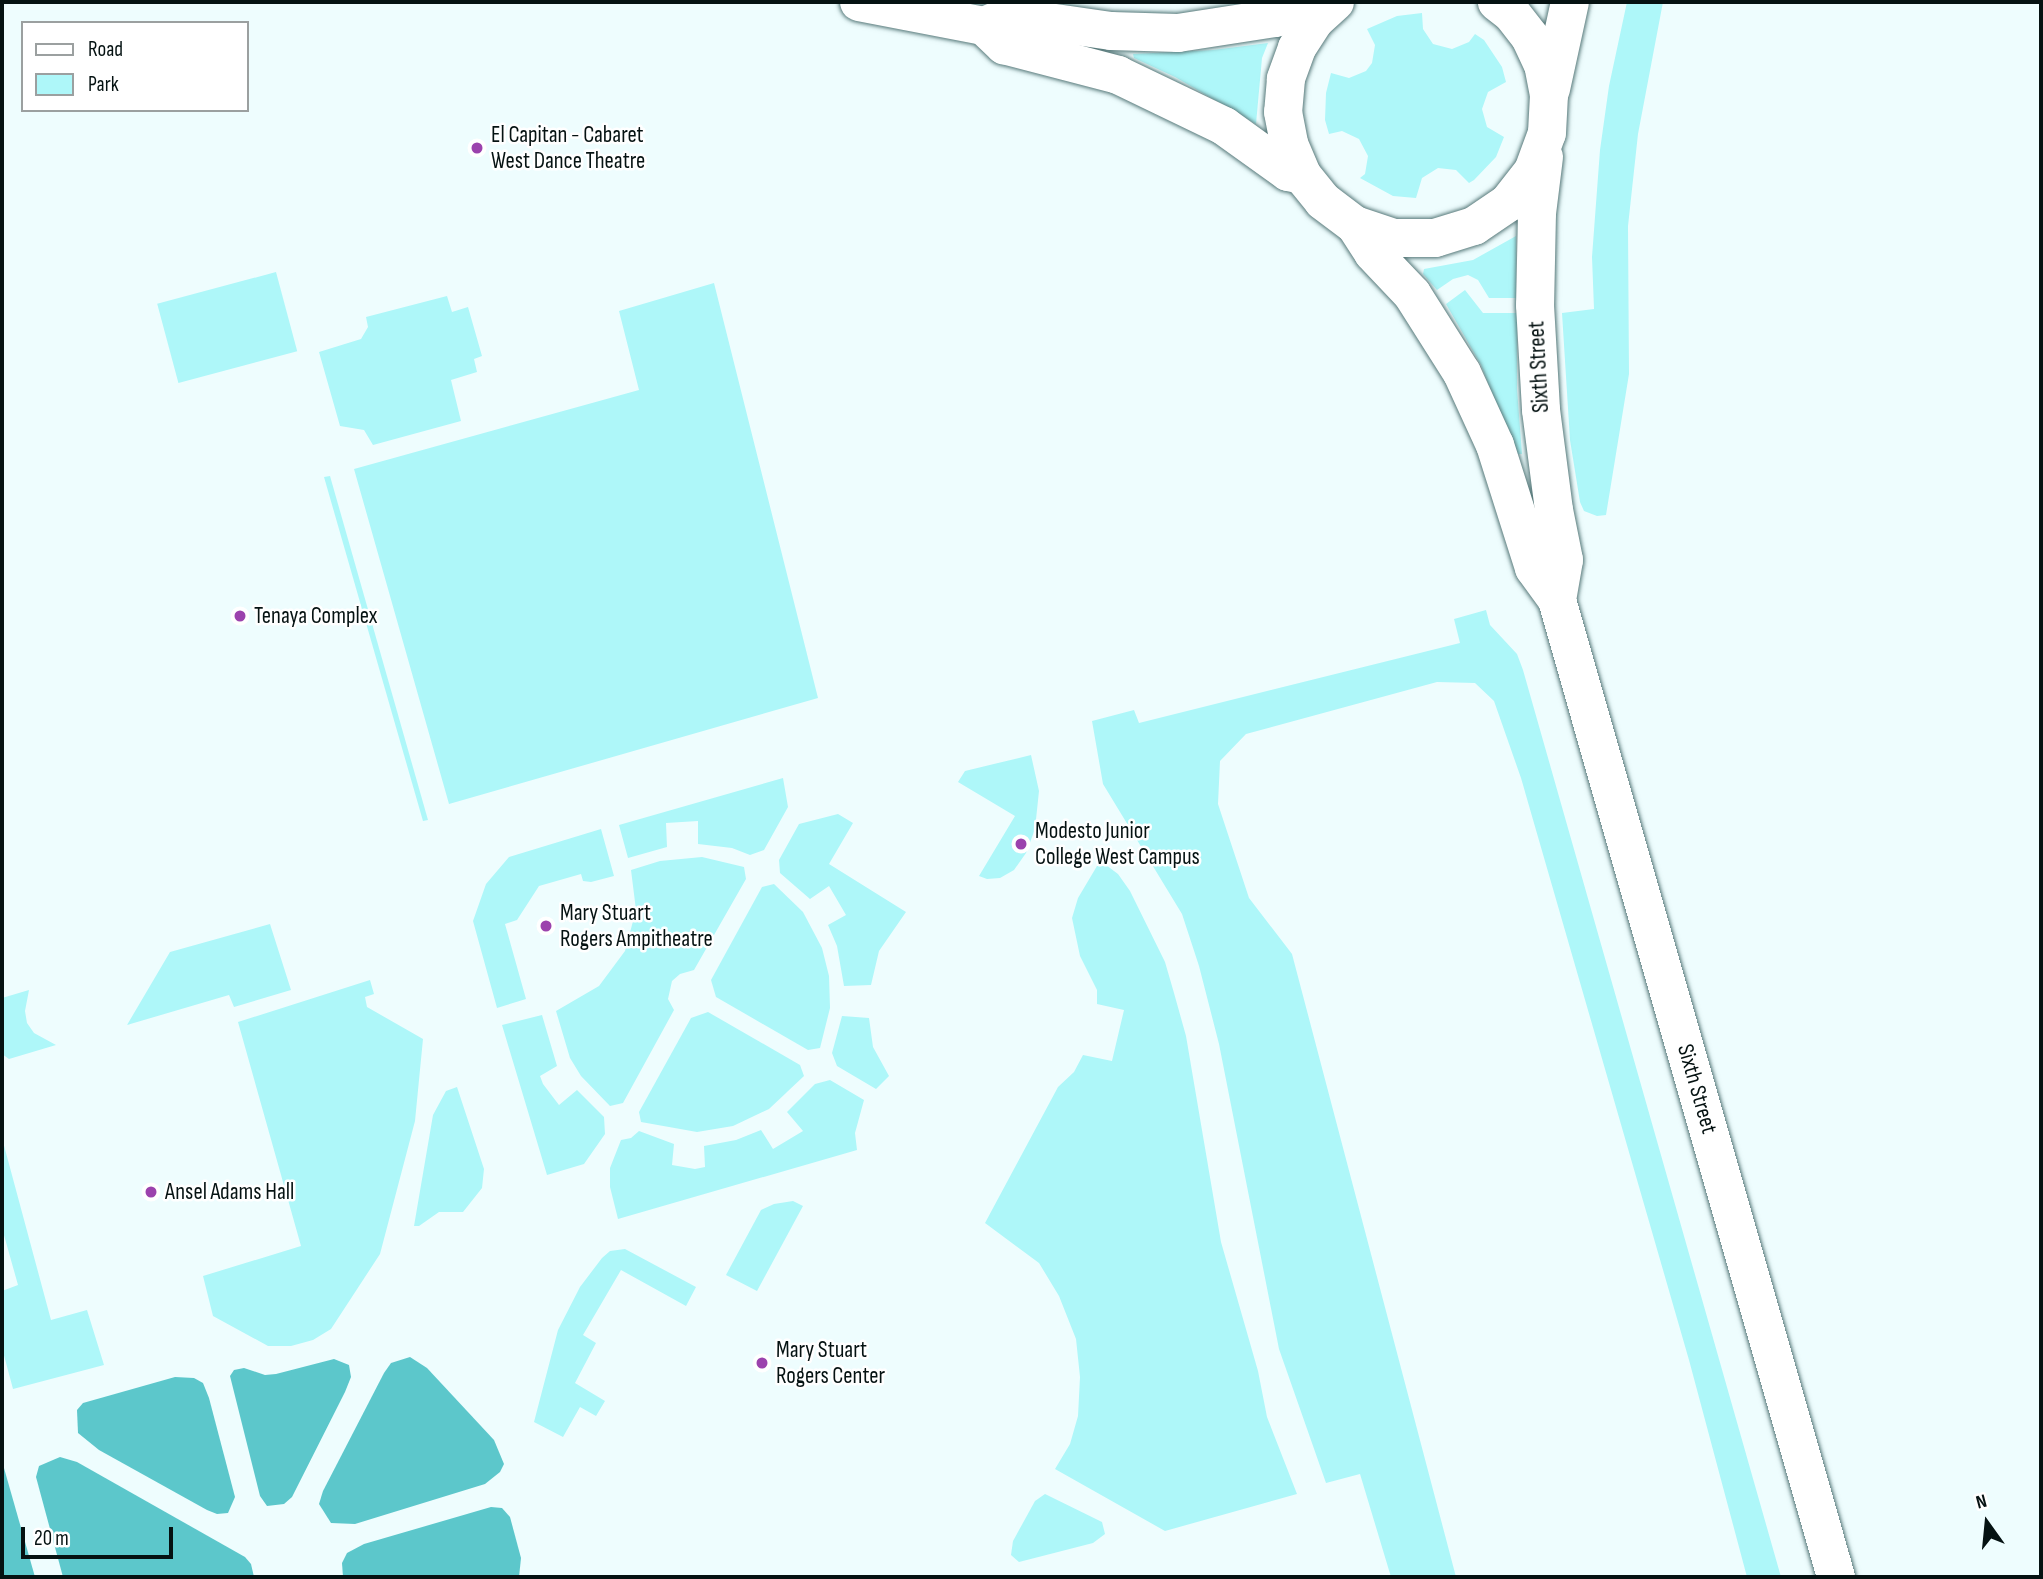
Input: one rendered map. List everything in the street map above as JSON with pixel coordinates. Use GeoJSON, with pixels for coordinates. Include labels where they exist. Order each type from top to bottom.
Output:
{"type":"FeatureCollection","features":[{"type":"Feature","properties":{"kind":"street"},"geometry":{"type":"LineString","coordinates":[[859,2],[984,26],[1004,45],[1118,75],[1224,126],[1288,172],[1302,175]]}},
{"type":"Feature","properties":{"kind":"street"},"geometry":{"type":"LineString","coordinates":[[984,26],[1007,16],[1111,31],[1178,33],[1266,20],[1326,2]]}},
{"type":"Feature","properties":{"kind":"street"},"geometry":{"type":"LineString","coordinates":[[1335,2],[1315,20],[1297,48],[1286,79],[1285,123],[1289,144],[1302,175],[1322,201],[1355,225],[1394,238],[1435,238],[1474,226],[1508,203],[1533,171],[1547,133],[1549,95],[1570,2]]}},
{"type":"Feature","properties":{"kind":"street"},"geometry":{"type":"LineString","coordinates":[[1497,2],[1511,13],[1530,37],[1544,65],[1549,95]]}},
{"type":"Feature","properties":{"kind":"street","name":"Sixth Street"},"geometry":{"type":"LineString","coordinates":[[1547,133],[1537,214],[1535,305],[1541,410],[1554,510],[1564,560],[1558,600]]}},
{"type":"Feature","properties":{"kind":"street","name":"Sixth Street"},"geometry":{"type":"LineString","coordinates":[[1355,225],[1373,253],[1417,302],[1462,373],[1495,445],[1534,568],[1558,600],[1836,1577]]}},
{"type":"Feature","properties":{"kind":"green space"},"geometry":{"type":"Polygon","coordinates":[[[1627,2],[1663,2],[1638,134],[1628,226],[1629,374],[1606,515],[1597,516],[1584,511],[1580,502],[1570,440],[1562,313],[1594,309],[1592,257],[1600,150],[1609,86],[1627,2]]]}},
{"type":"Feature","properties":{"kind":"green space"},"geometry":{"type":"Polygon","coordinates":[[[1422,13],[1423,29],[1433,44],[1452,49],[1469,42],[1475,34],[1484,40],[1502,67],[1506,82],[1488,92],[1482,109],[1487,127],[1504,137],[1496,157],[1469,183],[1456,170],[1438,168],[1422,178],[1416,198],[1393,196],[1360,178],[1365,174],[1368,156],[1359,139],[1342,131],[1329,134],[1325,120],[1326,93],[1331,73],[1349,78],[1366,71],[1372,63],[1375,45],[1367,29],[1397,16],[1422,13]]]}},
{"type":"Feature","properties":{"kind":"green space"},"geometry":{"type":"Polygon","coordinates":[[[1268,43],[1262,58],[1256,124],[1175,77],[1134,58],[1133,54],[1213,50],[1268,43]]]}},
{"type":"Feature","properties":{"kind":"green space"},"geometry":{"type":"Polygon","coordinates":[[[1516,236],[1516,298],[1489,298],[1478,280],[1468,275],[1453,279],[1437,290],[1423,274],[1424,269],[1473,260],[1516,236]]]}},
{"type":"Feature","properties":{"kind":"green space"},"geometry":{"type":"Polygon","coordinates":[[[276,272],[297,351],[178,383],[157,304],[276,272]]]}},
{"type":"Feature","properties":{"kind":"green space"},"geometry":{"type":"Polygon","coordinates":[[[714,283],[818,698],[449,804],[354,469],[639,390],[619,311],[714,283]]]}},
{"type":"Feature","properties":{"kind":"green space"},"geometry":{"type":"Polygon","coordinates":[[[1465,290],[1483,313],[1517,313],[1517,389],[1522,454],[1516,454],[1481,365],[1446,304],[1465,290]]]}},
{"type":"Feature","properties":{"kind":"green space"},"geometry":{"type":"Polygon","coordinates":[[[447,296],[452,312],[468,307],[482,356],[474,359],[477,372],[451,380],[461,421],[373,445],[364,430],[340,426],[319,352],[361,339],[368,327],[366,317],[447,296]]]}},
{"type":"Feature","properties":{"kind":"green space"},"geometry":{"type":"Polygon","coordinates":[[[330,476],[428,820],[423,821],[324,477],[330,476]]]}},
{"type":"Feature","properties":{"kind":"green space"},"geometry":{"type":"Polygon","coordinates":[[[1486,610],[1490,625],[1517,654],[1523,670],[1781,1577],[1747,1577],[1689,1360],[1521,778],[1494,701],[1475,683],[1437,682],[1246,734],[1220,761],[1218,804],[1249,898],[1292,954],[1456,1577],[1391,1577],[1360,1474],[1326,1483],[1279,1349],[1219,1044],[1199,966],[1182,914],[1103,784],[1092,721],[1134,710],[1139,723],[1460,643],[1454,619],[1486,610]]]}},
{"type":"Feature","properties":{"kind":"green space"},"geometry":{"type":"Polygon","coordinates":[[[1031,755],[1039,791],[1035,829],[1026,853],[1014,870],[1000,878],[987,879],[979,876],[1015,816],[958,782],[965,771],[1031,755]]]}},
{"type":"Feature","properties":{"kind":"green space"},"geometry":{"type":"Polygon","coordinates":[[[783,778],[788,807],[764,850],[750,855],[732,848],[698,844],[698,821],[666,823],[667,847],[628,858],[619,825],[783,778]]]}},
{"type":"Feature","properties":{"kind":"green space"},"geometry":{"type":"Polygon","coordinates":[[[838,814],[853,823],[829,864],[906,912],[879,951],[871,985],[844,986],[837,946],[828,925],[846,915],[829,886],[810,899],[780,873],[779,860],[799,824],[838,814]]]}},
{"type":"Feature","properties":{"kind":"green space"},"geometry":{"type":"Polygon","coordinates":[[[601,829],[614,876],[591,882],[583,881],[581,874],[539,886],[517,920],[505,924],[526,999],[497,1008],[473,921],[486,884],[509,857],[601,829]]]}},
{"type":"Feature","properties":{"kind":"green space"},"geometry":{"type":"Polygon","coordinates":[[[702,857],[744,867],[746,879],[694,970],[680,974],[672,981],[668,999],[674,1010],[623,1103],[610,1106],[581,1076],[570,1058],[556,1011],[599,986],[625,951],[636,910],[631,870],[660,861],[702,857]]]}},
{"type":"Feature","properties":{"kind":"green space"},"geometry":{"type":"Polygon","coordinates":[[[1106,865],[1118,874],[1130,891],[1165,962],[1186,1036],[1221,1242],[1258,1371],[1267,1417],[1297,1494],[1165,1531],[1055,1469],[1070,1444],[1078,1416],[1080,1377],[1076,1339],[1059,1296],[1039,1263],[985,1223],[1058,1087],[1074,1072],[1083,1055],[1112,1061],[1124,1010],[1097,1004],[1097,990],[1080,956],[1072,918],[1078,898],[1097,866],[1106,865]]]}},
{"type":"Feature","properties":{"kind":"green space"},"geometry":{"type":"Polygon","coordinates":[[[774,884],[803,912],[822,948],[829,976],[830,1008],[820,1048],[808,1050],[716,997],[711,980],[762,887],[774,884]]]}},
{"type":"Feature","properties":{"kind":"green space"},"geometry":{"type":"Polygon","coordinates":[[[270,924],[291,990],[234,1007],[229,995],[127,1025],[170,952],[270,924]]]}},
{"type":"Feature","properties":{"kind":"green space"},"geometry":{"type":"Polygon","coordinates":[[[370,980],[374,994],[365,997],[367,1007],[423,1039],[415,1121],[380,1254],[331,1329],[313,1340],[291,1346],[268,1346],[213,1316],[203,1276],[301,1246],[238,1022],[370,980]]]}},
{"type":"Feature","properties":{"kind":"green space"},"geometry":{"type":"Polygon","coordinates":[[[29,990],[25,1011],[27,1023],[34,1033],[56,1045],[9,1059],[2,1054],[2,998],[29,990]]]}},
{"type":"Feature","properties":{"kind":"green space"},"geometry":{"type":"Polygon","coordinates":[[[708,1012],[800,1065],[804,1076],[769,1109],[733,1126],[697,1132],[641,1122],[639,1112],[691,1018],[708,1012]]]}},
{"type":"Feature","properties":{"kind":"green space"},"geometry":{"type":"Polygon","coordinates":[[[542,1015],[557,1066],[540,1076],[543,1084],[559,1105],[577,1090],[604,1117],[605,1134],[584,1164],[547,1175],[502,1025],[542,1015]]]}},
{"type":"Feature","properties":{"kind":"green space"},"geometry":{"type":"Polygon","coordinates":[[[842,1016],[869,1018],[873,1047],[889,1076],[876,1089],[837,1066],[832,1053],[842,1016]]]}},
{"type":"Feature","properties":{"kind":"green space"},"geometry":{"type":"Polygon","coordinates":[[[830,1080],[864,1100],[855,1133],[857,1150],[618,1219],[610,1187],[610,1168],[621,1140],[631,1138],[639,1131],[674,1144],[672,1165],[695,1169],[705,1167],[704,1146],[736,1140],[761,1130],[773,1149],[803,1131],[787,1112],[815,1084],[830,1080]]]}},
{"type":"Feature","properties":{"kind":"green space"},"geometry":{"type":"Polygon","coordinates":[[[457,1087],[484,1169],[482,1188],[463,1212],[439,1212],[419,1226],[414,1226],[433,1115],[446,1091],[457,1087]]]}},
{"type":"Feature","properties":{"kind":"green space"},"geometry":{"type":"Polygon","coordinates":[[[2,1138],[51,1320],[87,1310],[104,1365],[13,1389],[2,1348],[2,1291],[18,1285],[2,1228],[2,1138]]]}},
{"type":"Feature","properties":{"kind":"green space"},"geometry":{"type":"Polygon","coordinates":[[[793,1201],[803,1206],[757,1291],[726,1275],[761,1210],[774,1204],[793,1201]]]}},
{"type":"Feature","properties":{"kind":"green space"},"geometry":{"type":"Polygon","coordinates":[[[625,1249],[696,1287],[686,1306],[621,1270],[583,1335],[596,1343],[575,1383],[605,1401],[596,1416],[580,1407],[563,1437],[534,1422],[558,1330],[580,1287],[602,1258],[610,1251],[625,1249]]]}},
{"type":"Feature","properties":{"kind":"green space"},"geometry":{"type":"Polygon","coordinates":[[[1045,1494],[1102,1522],[1105,1534],[1093,1543],[1019,1562],[1011,1555],[1013,1541],[1035,1501],[1045,1494]]]}},
{"type":"Feature","properties":{"kind":"shaded area"},"geometry":{"type":"Polygon","coordinates":[[[410,1357],[427,1368],[494,1440],[504,1464],[500,1472],[485,1484],[355,1524],[331,1523],[319,1504],[323,1491],[384,1373],[391,1363],[410,1357]]]}},
{"type":"Feature","properties":{"kind":"shaded area"},"geometry":{"type":"Polygon","coordinates":[[[334,1359],[349,1365],[351,1377],[345,1392],[292,1497],[284,1504],[267,1506],[260,1496],[230,1376],[234,1370],[244,1368],[265,1375],[276,1374],[334,1359]]]}},
{"type":"Feature","properties":{"kind":"shaded area"},"geometry":{"type":"Polygon","coordinates":[[[175,1377],[194,1378],[203,1383],[209,1398],[235,1497],[228,1513],[217,1514],[207,1510],[99,1450],[78,1433],[77,1410],[83,1403],[175,1377]]]}},
{"type":"Feature","properties":{"kind":"shaded area"},"geometry":{"type":"Polygon","coordinates":[[[60,1457],[77,1462],[245,1557],[251,1564],[254,1577],[63,1577],[36,1477],[39,1466],[60,1457]]]}},
{"type":"Feature","properties":{"kind":"shaded area"},"geometry":{"type":"Polygon","coordinates":[[[2,1461],[35,1577],[2,1577],[2,1461]]]}},
{"type":"Feature","properties":{"kind":"shaded area"},"geometry":{"type":"Polygon","coordinates":[[[491,1507],[502,1508],[510,1517],[521,1558],[519,1577],[343,1577],[342,1563],[347,1553],[364,1544],[491,1507]]]}},
{"type":"Feature","properties":{"kind":"place","name":"El Capitan - Cabaret West Dance Theatre"},"geometry":{"type":"Point","coordinates":[477,148]}},
{"type":"Feature","properties":{"kind":"place","name":"Tenaya Complex"},"geometry":{"type":"Point","coordinates":[240,616]}},
{"type":"Feature","properties":{"kind":"place","name":"Modesto Junior College West Campus"},"geometry":{"type":"Point","coordinates":[1021,844]}},
{"type":"Feature","properties":{"kind":"place","name":"Mary Stuart Rogers Ampitheatre"},"geometry":{"type":"Point","coordinates":[546,926]}},
{"type":"Feature","properties":{"kind":"place","name":"Ansel Adams Hall"},"geometry":{"type":"Point","coordinates":[151,1192]}},
{"type":"Feature","properties":{"kind":"place","name":"Mary Stuart Rogers Center"},"geometry":{"type":"Point","coordinates":[762,1363]}}]}
